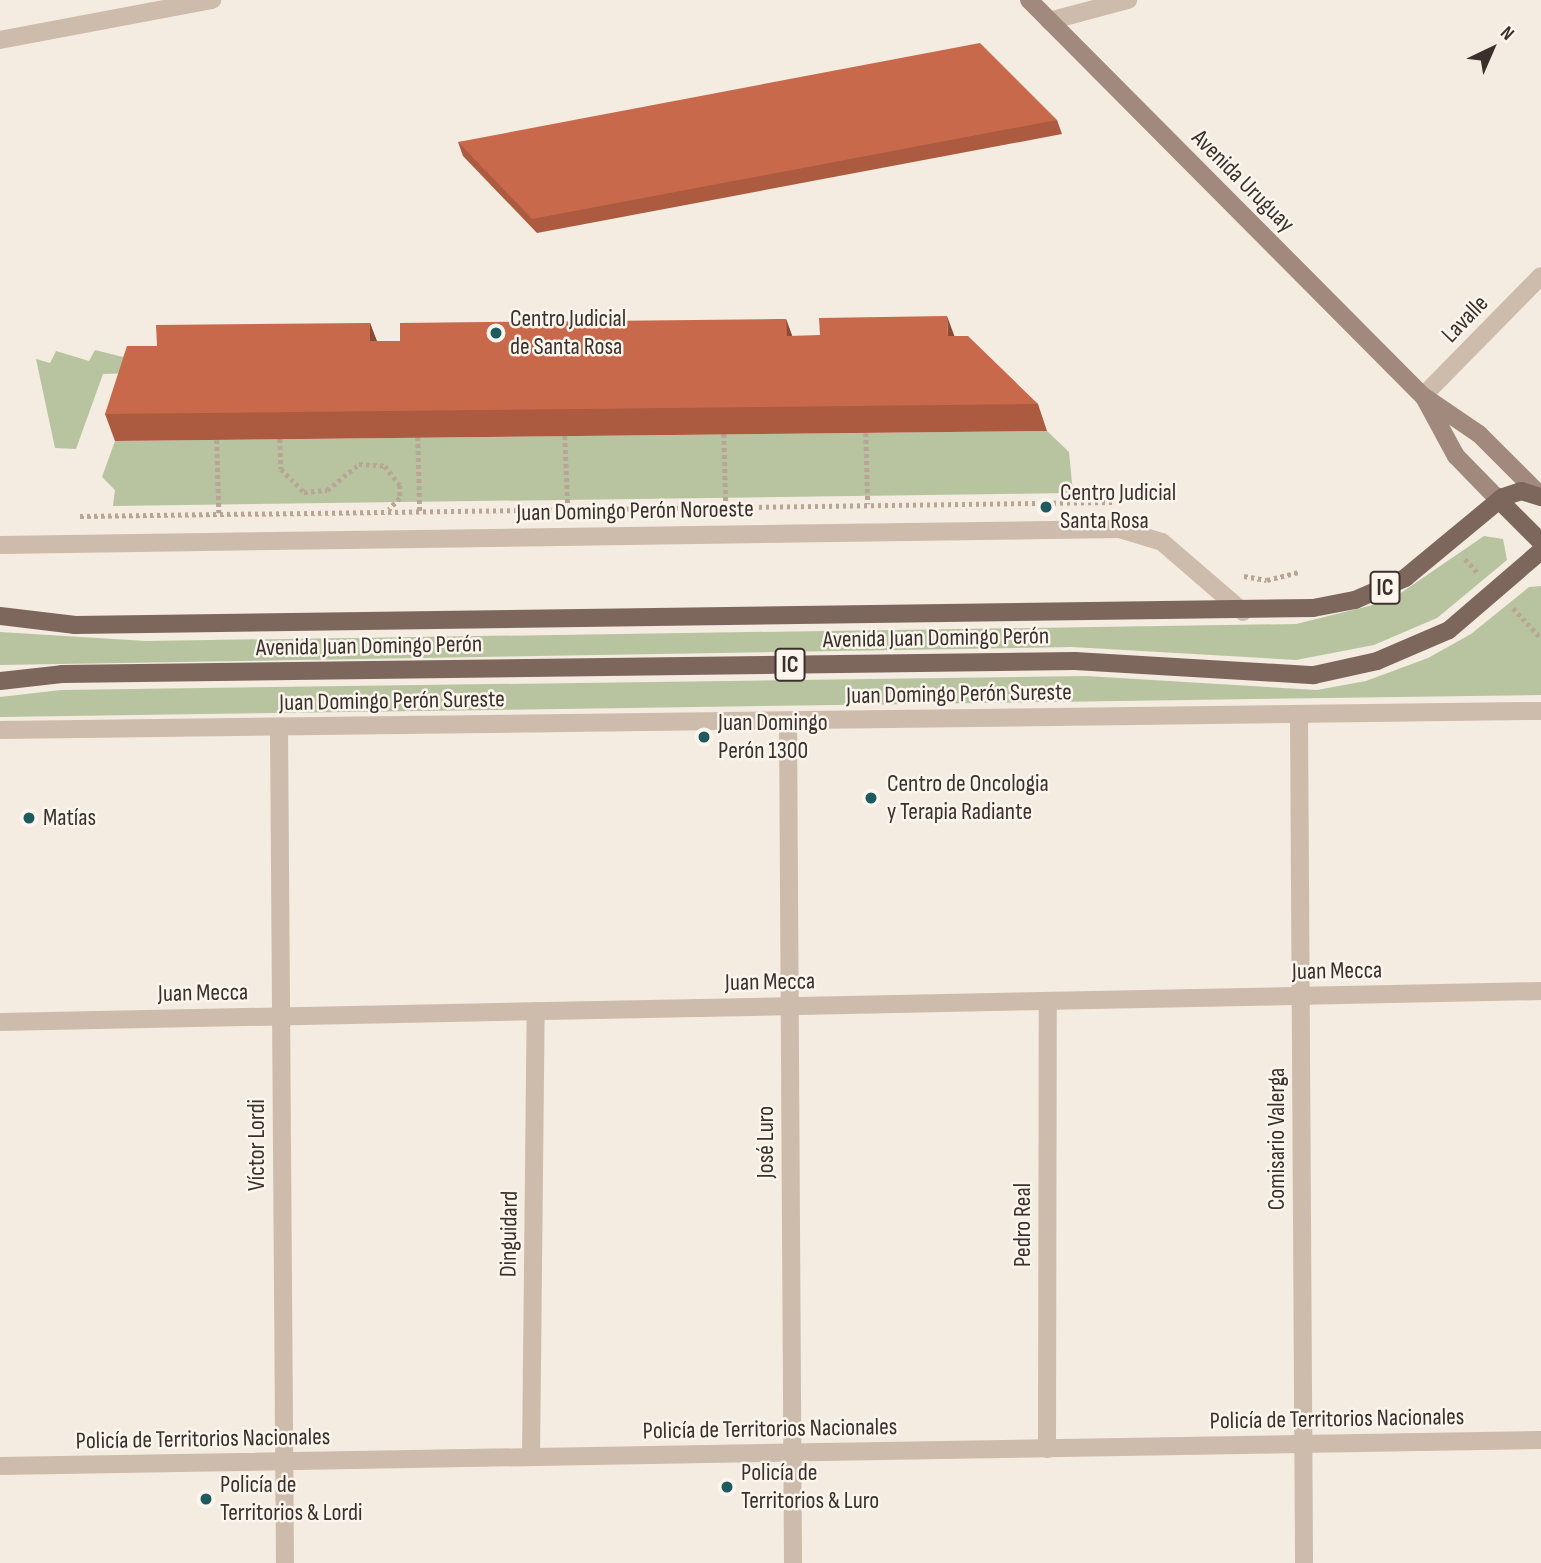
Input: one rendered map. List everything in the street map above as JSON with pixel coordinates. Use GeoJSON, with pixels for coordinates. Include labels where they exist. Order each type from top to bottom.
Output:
{"type":"FeatureCollection","features":[{"type":"Feature","properties":{"kind":"main road","name":"Avenida Uruguay"},"geometry":{"type":"LineString","coordinates":[[1029,0],[1423,396],[1479,434],[1541,497]]}},
{"type":"Feature","properties":{"kind":"main road","name":"Avenida Uruguay"},"geometry":{"type":"LineString","coordinates":[[1423,396],[1456,456],[1541,542]]}},
{"type":"Feature","properties":{"kind":"main road"},"geometry":{"type":"LineString","coordinates":[[1499,500],[1521,491],[1541,497]]}},
{"type":"Feature","properties":{"kind":"main road","name":"Avenida Juan Domingo Perón"},"geometry":{"type":"LineString","coordinates":[[0,616],[75,625],[1242,612],[1327,606],[1380,591],[1430,563],[1499,500]]}},
{"type":"Feature","properties":{"kind":"main road","name":"Avenida Juan Domingo Perón"},"geometry":{"type":"LineString","coordinates":[[0,681],[62,674],[1074,661],[1314,675],[1377,662],[1449,630],[1541,551]]}},
{"type":"Feature","properties":{"kind":"street"},"geometry":{"type":"LineString","coordinates":[[0,40],[212,0]]}},
{"type":"Feature","properties":{"kind":"street"},"geometry":{"type":"LineString","coordinates":[[1049,21],[1128,0]]}},
{"type":"Feature","properties":{"kind":"street","name":"Lavalle"},"geometry":{"type":"LineString","coordinates":[[1423,396],[1541,276]]}},
{"type":"Feature","properties":{"kind":"street","name":"Juan Domingo Perón Noroeste"},"geometry":{"type":"LineString","coordinates":[[0,545],[1126,530],[1162,542],[1242,612]]}},
{"type":"Feature","properties":{"kind":"street","name":"Juan Domingo Perón Sureste"},"geometry":{"type":"LineString","coordinates":[[0,730],[1541,711]]}},
{"type":"Feature","properties":{"kind":"street","name":"Comisario Valerga"},"geometry":{"type":"LineString","coordinates":[[1299,715],[1304,1563]]}},
{"type":"Feature","properties":{"kind":"street","name":"José Luro"},"geometry":{"type":"LineString","coordinates":[[788,721],[793,1563]]}},
{"type":"Feature","properties":{"kind":"street","name":"Víctor Lordi"},"geometry":{"type":"LineString","coordinates":[[279,727],[285,1563]]}},
{"type":"Feature","properties":{"kind":"street","name":"Juan Mecca"},"geometry":{"type":"LineString","coordinates":[[0,1022],[1541,991]]}},
{"type":"Feature","properties":{"kind":"street","name":"Pedro Real"},"geometry":{"type":"LineString","coordinates":[[1047,1449],[1048,1001]]}},
{"type":"Feature","properties":{"kind":"street","name":"Dinguidard"},"geometry":{"type":"LineString","coordinates":[[531,1457],[536,1011]]}},
{"type":"Feature","properties":{"kind":"street","name":"Policía de Territorios Nacionales"},"geometry":{"type":"LineString","coordinates":[[0,1466],[1541,1440]]}},
{"type":"Feature","properties":{"kind":"path"},"geometry":{"type":"LineString","coordinates":[[866,433],[869,504]]}},
{"type":"Feature","properties":{"kind":"path"},"geometry":{"type":"LineString","coordinates":[[724,434],[726,506]]}},
{"type":"Feature","properties":{"kind":"path"},"geometry":{"type":"LineString","coordinates":[[565,436],[568,509]]}},
{"type":"Feature","properties":{"kind":"path"},"geometry":{"type":"LineString","coordinates":[[418,437],[420,511]]}},
{"type":"Feature","properties":{"kind":"path"},"geometry":{"type":"LineString","coordinates":[[280,439],[281,468],[304,492],[327,490],[359,464],[385,466],[401,492],[387,511]]}},
{"type":"Feature","properties":{"kind":"path"},"geometry":{"type":"LineString","coordinates":[[217,440],[219,513]]}},
{"type":"Feature","properties":{"kind":"path"},"geometry":{"type":"LineString","coordinates":[[1460,555],[1486,581]]}},
{"type":"Feature","properties":{"kind":"path"},"geometry":{"type":"LineString","coordinates":[[1509,604],[1541,638]]}},
{"type":"Feature","properties":{"kind":"green space"},"geometry":{"type":"Polygon","coordinates":[[[95,350],[123,357],[126,351],[136,373],[103,374],[76,449],[55,448],[36,359],[50,363],[56,351],[89,361],[95,350]]]}},
{"type":"Feature","properties":{"kind":"green space"},"geometry":{"type":"Polygon","coordinates":[[[1047,431],[1069,452],[1073,493],[113,506],[115,490],[102,477],[115,441],[1047,431]]]}},
{"type":"Feature","properties":{"kind":"green space"},"geometry":{"type":"Polygon","coordinates":[[[1484,536],[1503,539],[1507,560],[1437,618],[1374,645],[1296,660],[1072,647],[0,665],[0,632],[146,641],[1296,624],[1389,601],[1484,536]]]}},
{"type":"Feature","properties":{"kind":"green space"},"geometry":{"type":"Polygon","coordinates":[[[1541,586],[1541,695],[0,717],[0,697],[61,690],[1086,676],[1317,690],[1366,681],[1428,658],[1471,634],[1529,587],[1541,586]]]}},
{"type":"Feature","properties":{"kind":"building"},"geometry":{"type":"Polygon","coordinates":[[[980,43],[1057,120],[532,219],[458,142],[980,43]]]}},
{"type":"Feature","properties":{"kind":"building"},"geometry":{"type":"Polygon","coordinates":[[[947,316],[948,336],[968,336],[1038,404],[105,414],[127,346],[157,346],[156,325],[370,323],[370,341],[400,341],[400,323],[786,319],[787,336],[820,335],[819,318],[947,316]]]}},
{"type":"Feature","properties":{"kind":"place","name":"Centro Judicial de Santa Rosa"},"geometry":{"type":"Point","coordinates":[496,333]}},
{"type":"Feature","properties":{"kind":"place","name":"Centro Judicial Santa Rosa"},"geometry":{"type":"Point","coordinates":[1046,507]}},
{"type":"Feature","properties":{"kind":"place","name":"Juan Domingo Perón 1300"},"geometry":{"type":"Point","coordinates":[704,737]}},
{"type":"Feature","properties":{"kind":"place","name":"Centro de Oncologia y Terapia Radiante"},"geometry":{"type":"Point","coordinates":[871,798]}},
{"type":"Feature","properties":{"kind":"place","name":"Matías"},"geometry":{"type":"Point","coordinates":[29,818]}},
{"type":"Feature","properties":{"kind":"place","name":"Policía de Territorios & Luro"},"geometry":{"type":"Point","coordinates":[727,1487]}},
{"type":"Feature","properties":{"kind":"place","name":"Policía de Territorios & Lordi"},"geometry":{"type":"Point","coordinates":[206,1499]}}]}
